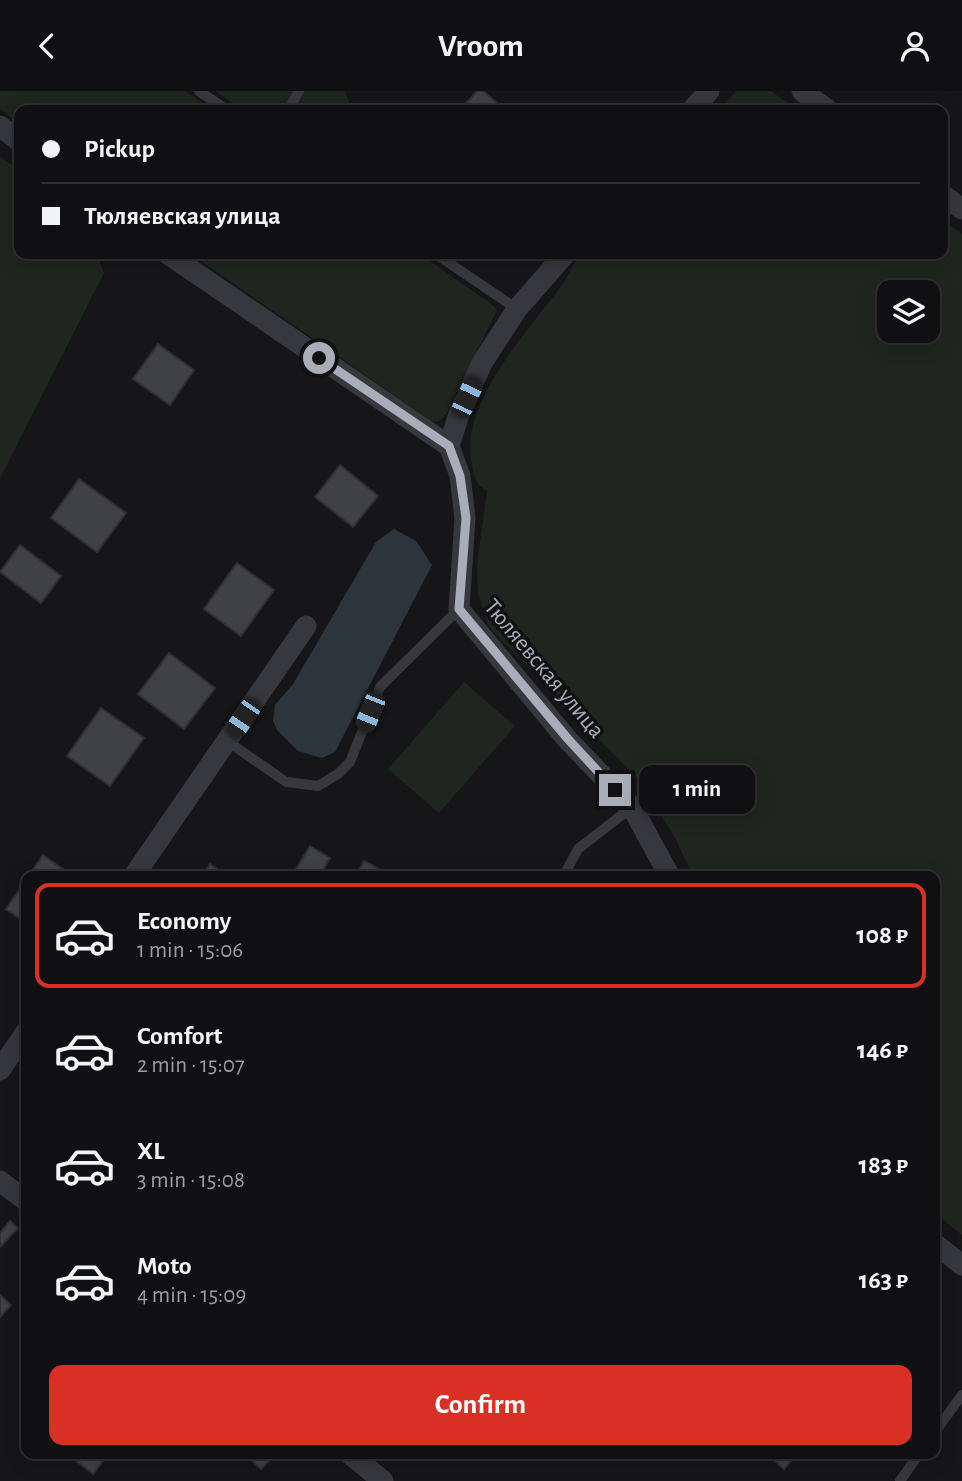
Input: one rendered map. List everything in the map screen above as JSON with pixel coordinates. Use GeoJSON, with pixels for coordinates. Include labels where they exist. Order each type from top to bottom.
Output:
{"type":"FeatureCollection","features":[{"type":"Feature","properties":{"kind":"street"},"geometry":{"type":"LineString","coordinates":[[696,105],[709,91]]}},
{"type":"Feature","properties":{"kind":"street"},"geometry":{"type":"LineString","coordinates":[[803,91],[821,105]]}},
{"type":"Feature","properties":{"kind":"street"},"geometry":{"type":"LineString","coordinates":[[0,126],[14,137]]}},
{"type":"Feature","properties":{"kind":"street"},"geometry":{"type":"LineString","coordinates":[[175,259],[449,446],[459,415],[482,363],[517,309],[561,259]]}},
{"type":"Feature","properties":{"kind":"street","name":"Тюляевская улица"},"geometry":{"type":"LineString","coordinates":[[449,446],[460,476],[466,518],[459,609],[568,739],[632,807],[667,871]]}},
{"type":"Feature","properties":{"kind":"street"},"geometry":{"type":"LineString","coordinates":[[137,871],[306,626]]}},
{"type":"Feature","properties":{"kind":"street"},"geometry":{"type":"LineString","coordinates":[[0,1070],[21,1039]]}},
{"type":"Feature","properties":{"kind":"street"},"geometry":{"type":"LineString","coordinates":[[0,1181],[21,1197]]}},
{"type":"Feature","properties":{"kind":"street"},"geometry":{"type":"LineString","coordinates":[[940,1248],[962,1265]]}},
{"type":"Feature","properties":{"kind":"street"},"geometry":{"type":"LineString","coordinates":[[356,1459],[383,1481]]}},
{"type":"Feature","properties":{"kind":"lane"},"geometry":{"type":"LineString","coordinates":[[199,91],[220,105]]}},
{"type":"Feature","properties":{"kind":"lane"},"geometry":{"type":"LineString","coordinates":[[443,259],[517,309]]}},
{"type":"Feature","properties":{"kind":"lane"},"geometry":{"type":"LineString","coordinates":[[227,741],[286,782],[318,786],[338,774],[350,762],[380,687],[459,609]]}},
{"type":"Feature","properties":{"kind":"lane"},"geometry":{"type":"LineString","coordinates":[[566,871],[578,849],[632,807]]}},
{"type":"Feature","properties":{"kind":"lane"},"geometry":{"type":"LineString","coordinates":[[940,1425],[962,1395]]}},
{"type":"Feature","properties":{"kind":"lane"},"geometry":{"type":"LineString","coordinates":[[900,1481],[915,1459]]}},
{"type":"Feature","properties":{"kind":"shaded area"},"geometry":{"type":"Polygon","coordinates":[[[0,91],[185,91],[206,105],[14,105],[14,120],[0,109],[0,91]]]}},
{"type":"Feature","properties":{"kind":"shaded area"},"geometry":{"type":"Polygon","coordinates":[[[215,91],[345,91],[350,105],[235,105],[215,91]]]}},
{"type":"Feature","properties":{"kind":"shaded area"},"geometry":{"type":"Polygon","coordinates":[[[736,91],[771,91],[790,105],[724,105],[736,91]]]}},
{"type":"Feature","properties":{"kind":"shaded area"},"geometry":{"type":"Polygon","coordinates":[[[0,157],[14,167],[14,259],[99,259],[104,273],[0,478],[0,157]]]}},
{"type":"Feature","properties":{"kind":"shaded area"},"geometry":{"type":"Polygon","coordinates":[[[948,224],[962,234],[962,1235],[940,1217],[940,871],[690,871],[676,840],[641,782],[489,627],[478,594],[477,565],[487,490],[478,483],[472,465],[470,442],[475,418],[485,394],[514,347],[564,282],[577,259],[948,259],[948,224]]]}},
{"type":"Feature","properties":{"kind":"shaded area"},"geometry":{"type":"Polygon","coordinates":[[[198,259],[427,259],[497,310],[447,413],[440,421],[433,422],[198,259]]]}},
{"type":"Feature","properties":{"kind":"shaded area"},"geometry":{"type":"Polygon","coordinates":[[[394,529],[416,541],[432,565],[335,752],[322,758],[298,751],[277,730],[273,721],[275,705],[293,684],[376,542],[394,529]]]}},
{"type":"Feature","properties":{"kind":"shaded area"},"geometry":{"type":"Polygon","coordinates":[[[464,682],[515,726],[439,813],[388,769],[464,682]]]}},
{"type":"Feature","properties":{"kind":"building"},"geometry":{"type":"Polygon","coordinates":[[[477,91],[483,91],[499,105],[464,105],[477,91]]]}},
{"type":"Feature","properties":{"kind":"building"},"geometry":{"type":"Polygon","coordinates":[[[158,344],[194,370],[170,405],[133,379],[158,344]]]}},
{"type":"Feature","properties":{"kind":"building"},"geometry":{"type":"Polygon","coordinates":[[[340,465],[378,496],[353,527],[315,497],[340,465]]]}},
{"type":"Feature","properties":{"kind":"building"},"geometry":{"type":"Polygon","coordinates":[[[79,479],[126,513],[97,552],[51,518],[79,479]]]}},
{"type":"Feature","properties":{"kind":"building"},"geometry":{"type":"Polygon","coordinates":[[[20,545],[61,576],[41,603],[0,572],[20,545]]]}},
{"type":"Feature","properties":{"kind":"building"},"geometry":{"type":"Polygon","coordinates":[[[237,563],[274,590],[241,636],[204,609],[237,563]]]}},
{"type":"Feature","properties":{"kind":"building"},"geometry":{"type":"Polygon","coordinates":[[[169,653],[215,688],[184,729],[138,694],[169,653]]]}},
{"type":"Feature","properties":{"kind":"building"},"geometry":{"type":"Polygon","coordinates":[[[101,708],[144,738],[110,786],[67,756],[101,708]]]}},
{"type":"Feature","properties":{"kind":"building"},"geometry":{"type":"Polygon","coordinates":[[[310,846],[330,858],[322,871],[296,869],[310,846]]]}},
{"type":"Feature","properties":{"kind":"building"},"geometry":{"type":"Polygon","coordinates":[[[43,855],[66,871],[32,871],[43,855]]]}},
{"type":"Feature","properties":{"kind":"building"},"geometry":{"type":"Polygon","coordinates":[[[364,861],[382,871],[359,871],[364,861]]]}},
{"type":"Feature","properties":{"kind":"building"},"geometry":{"type":"Polygon","coordinates":[[[210,864],[220,871],[206,871],[210,864]]]}},
{"type":"Feature","properties":{"kind":"building"},"geometry":{"type":"Polygon","coordinates":[[[21,887],[21,920],[6,909],[21,887]]]}},
{"type":"Feature","properties":{"kind":"building"},"geometry":{"type":"Polygon","coordinates":[[[10,1221],[18,1228],[0,1247],[0,1233],[10,1221]]]}},
{"type":"Feature","properties":{"kind":"building"},"geometry":{"type":"Polygon","coordinates":[[[0,1295],[11,1305],[0,1317],[0,1295]]]}},
{"type":"Feature","properties":{"kind":"building"},"geometry":{"type":"Polygon","coordinates":[[[74,1459],[104,1459],[93,1474],[74,1459]]]}},
{"type":"Feature","properties":{"kind":"building"},"geometry":{"type":"Polygon","coordinates":[[[250,1459],[271,1459],[261,1469],[250,1459]]]}},
{"type":"Feature","properties":{"kind":"building"},"geometry":{"type":"Polygon","coordinates":[[[773,1459],[793,1459],[784,1469],[773,1459]]]}},
{"type":"Feature","properties":{"kind":"route"},"geometry":{"type":"LineString","coordinates":[[319,358],[449,446],[460,476],[466,518],[459,609],[568,739],[615,790]]}}]}
